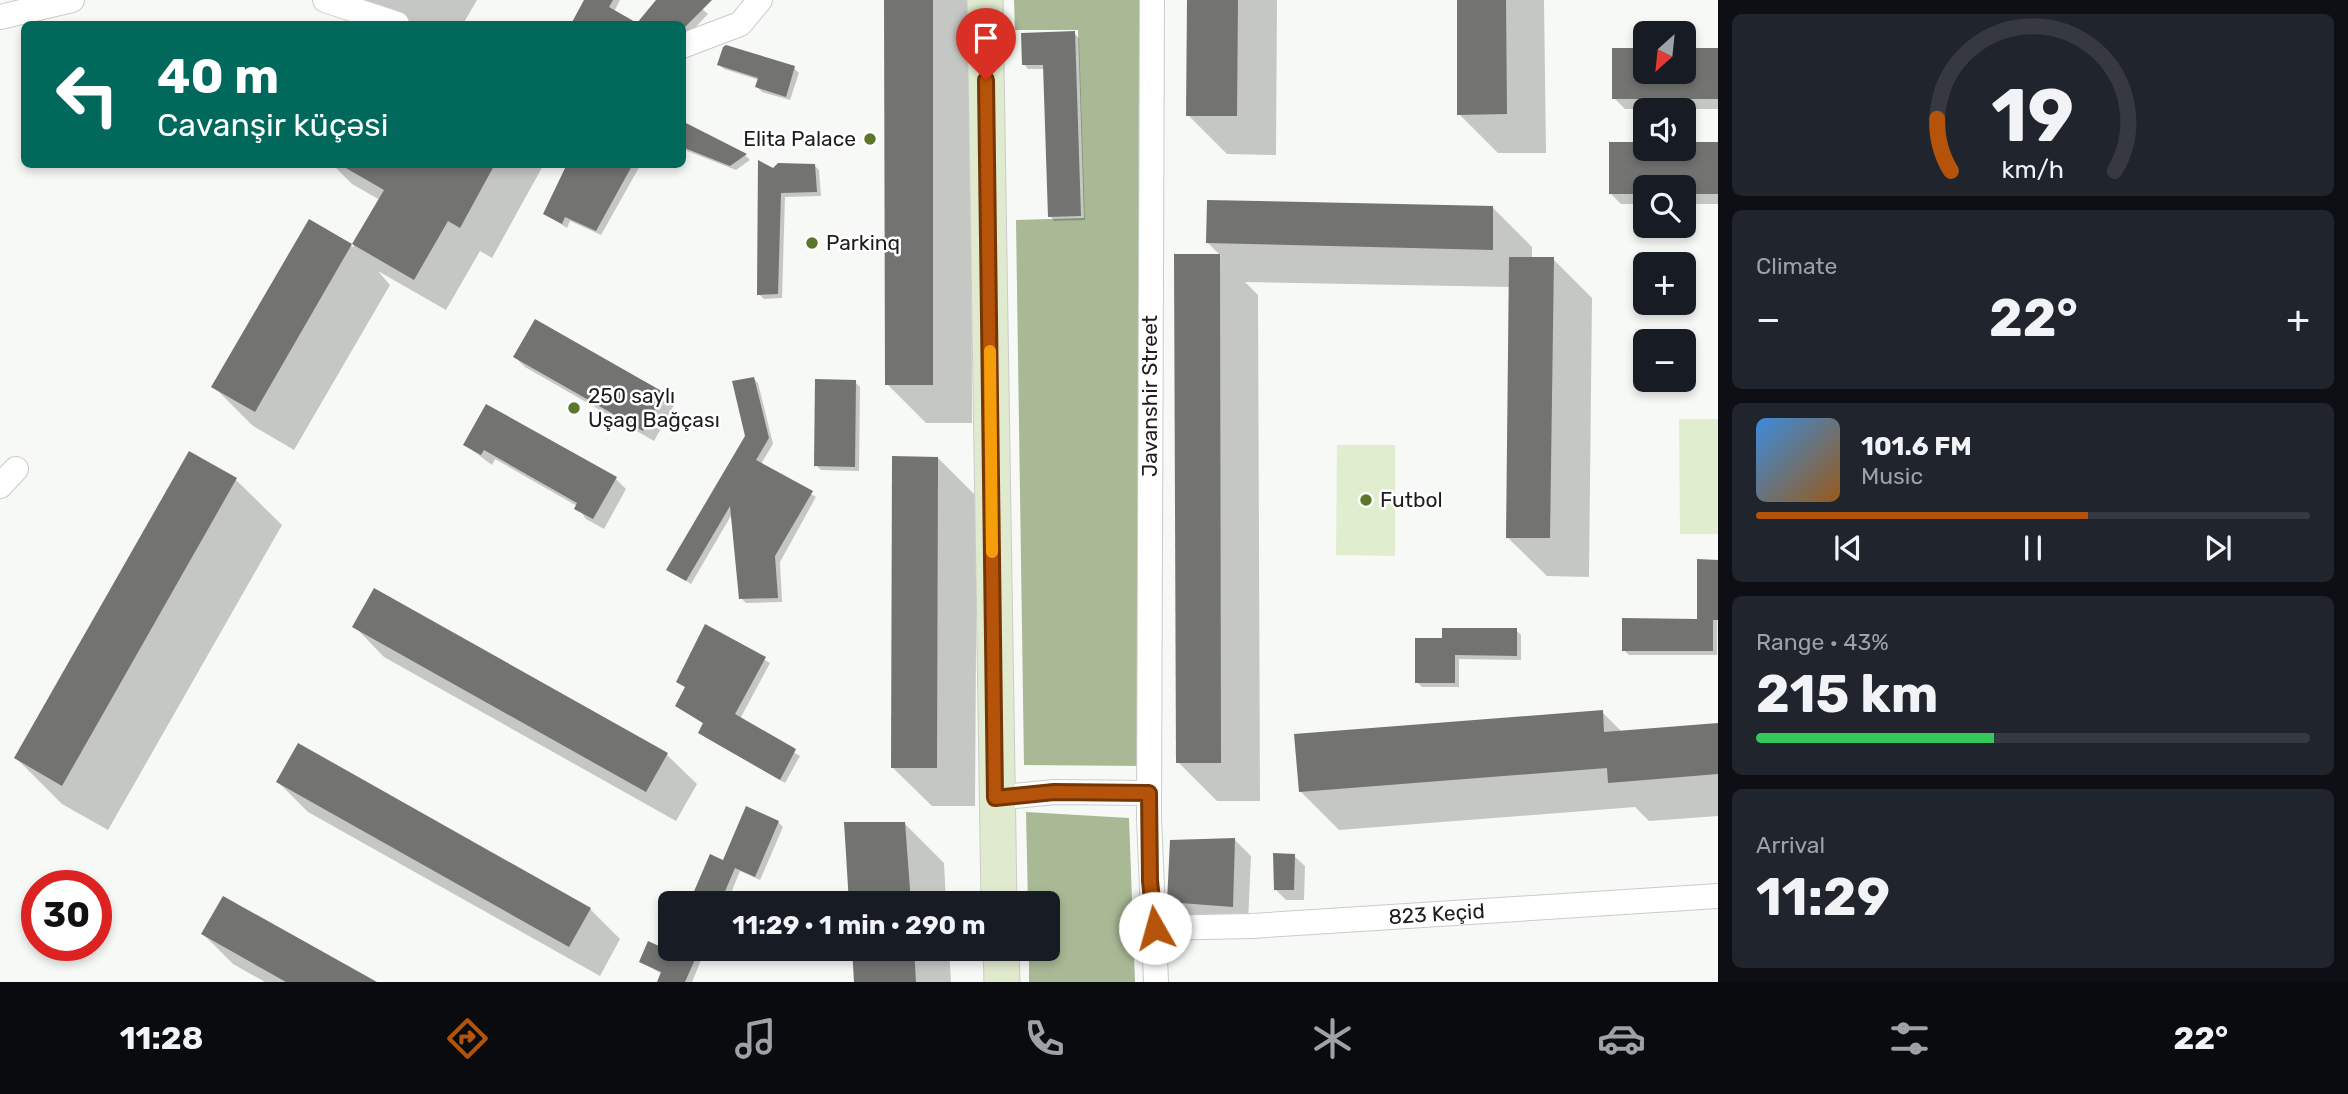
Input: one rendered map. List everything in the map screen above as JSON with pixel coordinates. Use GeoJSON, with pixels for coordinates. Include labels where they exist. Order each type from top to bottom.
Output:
{"type":"FeatureCollection","features":[{"type":"Feature","properties":{"kind":"street"},"geometry":{"type":"LineString","coordinates":[[0,17],[42,15],[72,0]]}},
{"type":"Feature","properties":{"kind":"street"},"geometry":{"type":"LineString","coordinates":[[325,0],[388,21]]}},
{"type":"Feature","properties":{"kind":"street"},"geometry":{"type":"LineString","coordinates":[[686,44],[740,24],[760,0]]}},
{"type":"Feature","properties":{"kind":"street"},"geometry":{"type":"LineString","coordinates":[[985,0],[995,798],[999,891]]}},
{"type":"Feature","properties":{"kind":"street","name":"Javanshir Street"},"geometry":{"type":"LineString","coordinates":[[1152,0],[1149,793],[1150,881],[1155,928],[1156,982]]}},
{"type":"Feature","properties":{"kind":"street"},"geometry":{"type":"LineString","coordinates":[[995,798],[1054,792],[1149,793]]}},
{"type":"Feature","properties":{"kind":"street","name":"823 Keçid"},"geometry":{"type":"LineString","coordinates":[[1155,928],[1252,926],[1718,896]]}},
{"type":"Feature","properties":{"kind":"street"},"geometry":{"type":"LineString","coordinates":[[1001,961],[1002,982]]}},
{"type":"Feature","properties":{"kind":"green space"},"geometry":{"type":"Polygon","coordinates":[[[1014,0],[1139,0],[1144,766],[1024,765],[1016,220],[1084,218],[1078,30],[1015,30],[1014,0]]]}},
{"type":"Feature","properties":{"kind":"green space"},"geometry":{"type":"Polygon","coordinates":[[[1679,419],[1718,419],[1718,534],[1680,534],[1679,419]]]}},
{"type":"Feature","properties":{"kind":"green space","name":"Futbol"},"geometry":{"type":"Polygon","coordinates":[[[1337,445],[1395,445],[1395,556],[1336,555],[1337,445]]]}},
{"type":"Feature","properties":{"kind":"green space"},"geometry":{"type":"Polygon","coordinates":[[[1026,812],[1129,818],[1135,982],[1029,982],[1029,961],[1060,961],[1060,891],[1028,891],[1026,812]]]}},
{"type":"Feature","properties":{"kind":"building"},"geometry":{"type":"Polygon","coordinates":[[[584,0],[613,0],[609,7],[634,21],[573,21],[584,0]]]}},
{"type":"Feature","properties":{"kind":"building"},"geometry":{"type":"Polygon","coordinates":[[[656,0],[712,0],[686,26],[686,21],[639,21],[656,0]]]}},
{"type":"Feature","properties":{"kind":"building"},"geometry":{"type":"Polygon","coordinates":[[[884,0],[933,0],[933,385],[885,385],[884,0]]]}},
{"type":"Feature","properties":{"kind":"building"},"geometry":{"type":"Polygon","coordinates":[[[1187,0],[1238,0],[1237,116],[1186,116],[1187,0]]]}},
{"type":"Feature","properties":{"kind":"building"},"geometry":{"type":"Polygon","coordinates":[[[1457,0],[1506,0],[1507,114],[1457,115],[1457,0]]]}},
{"type":"Feature","properties":{"kind":"building"},"geometry":{"type":"Polygon","coordinates":[[[1075,31],[1081,216],[1048,217],[1043,65],[1022,65],[1021,33],[1075,31]]]}},
{"type":"Feature","properties":{"kind":"building"},"geometry":{"type":"Polygon","coordinates":[[[726,45],[795,66],[786,97],[755,87],[758,78],[717,65],[726,45]]]}},
{"type":"Feature","properties":{"kind":"building"},"geometry":{"type":"Polygon","coordinates":[[[1612,48],[1633,48],[1633,84],[1696,84],[1696,48],[1718,48],[1718,99],[1612,99],[1612,48]]]}},
{"type":"Feature","properties":{"kind":"building"},"geometry":{"type":"Polygon","coordinates":[[[686,123],[747,154],[730,166],[686,149],[686,123]]]}},
{"type":"Feature","properties":{"kind":"building"},"geometry":{"type":"Polygon","coordinates":[[[1609,142],[1633,142],[1633,161],[1696,161],[1696,142],[1718,142],[1718,194],[1696,194],[1696,175],[1633,175],[1633,194],[1609,194],[1609,142]]]}},
{"type":"Feature","properties":{"kind":"building"},"geometry":{"type":"Polygon","coordinates":[[[758,160],[773,168],[778,163],[815,164],[817,192],[781,193],[778,294],[757,295],[758,160]]]}},
{"type":"Feature","properties":{"kind":"building"},"geometry":{"type":"Polygon","coordinates":[[[346,168],[493,168],[460,228],[448,221],[414,280],[352,244],[384,190],[346,168]]]}},
{"type":"Feature","properties":{"kind":"building"},"geometry":{"type":"Polygon","coordinates":[[[565,168],[631,168],[596,231],[565,217],[562,224],[543,214],[565,168]]]}},
{"type":"Feature","properties":{"kind":"building"},"geometry":{"type":"Polygon","coordinates":[[[1207,200],[1493,206],[1493,250],[1206,243],[1207,200]]]}},
{"type":"Feature","properties":{"kind":"building"},"geometry":{"type":"Polygon","coordinates":[[[309,219],[352,244],[255,412],[211,387],[309,219]]]}},
{"type":"Feature","properties":{"kind":"building"},"geometry":{"type":"Polygon","coordinates":[[[1174,254],[1220,254],[1221,763],[1176,763],[1174,254]]]}},
{"type":"Feature","properties":{"kind":"building"},"geometry":{"type":"Polygon","coordinates":[[[1509,257],[1554,257],[1550,538],[1506,538],[1509,257]]]}},
{"type":"Feature","properties":{"kind":"building"},"geometry":{"type":"Polygon","coordinates":[[[535,319],[665,393],[643,431],[513,357],[535,319]]]}},
{"type":"Feature","properties":{"kind":"building"},"geometry":{"type":"Polygon","coordinates":[[[754,377],[769,438],[756,460],[813,491],[775,556],[778,598],[739,599],[730,506],[686,581],[666,570],[745,436],[732,381],[754,377]]]}},
{"type":"Feature","properties":{"kind":"building"},"geometry":{"type":"Polygon","coordinates":[[[815,379],[856,380],[855,467],[814,466],[815,379]]]}},
{"type":"Feature","properties":{"kind":"building"},"geometry":{"type":"Polygon","coordinates":[[[486,404],[617,477],[593,519],[574,509],[577,503],[484,450],[481,455],[463,445],[486,404]]]}},
{"type":"Feature","properties":{"kind":"building"},"geometry":{"type":"Polygon","coordinates":[[[189,451],[237,478],[62,786],[14,758],[189,451]]]}},
{"type":"Feature","properties":{"kind":"building"},"geometry":{"type":"Polygon","coordinates":[[[892,456],[938,457],[937,768],[891,768],[892,456]]]}},
{"type":"Feature","properties":{"kind":"building"},"geometry":{"type":"Polygon","coordinates":[[[1697,559],[1718,560],[1718,620],[1713,620],[1713,651],[1622,651],[1622,618],[1697,619],[1697,559]]]}},
{"type":"Feature","properties":{"kind":"building"},"geometry":{"type":"Polygon","coordinates":[[[374,588],[668,753],[646,792],[352,627],[374,588]]]}},
{"type":"Feature","properties":{"kind":"building"},"geometry":{"type":"Polygon","coordinates":[[[705,624],[766,657],[735,714],[796,749],[780,780],[698,733],[703,723],[675,706],[685,687],[676,682],[705,624]]]}},
{"type":"Feature","properties":{"kind":"building"},"geometry":{"type":"Polygon","coordinates":[[[1442,628],[1517,628],[1517,656],[1455,655],[1455,683],[1415,683],[1415,638],[1442,638],[1442,628]]]}},
{"type":"Feature","properties":{"kind":"building"},"geometry":{"type":"Polygon","coordinates":[[[1603,710],[1604,732],[1718,723],[1718,774],[1608,783],[1607,768],[1299,792],[1294,734],[1603,710]]]}},
{"type":"Feature","properties":{"kind":"building"},"geometry":{"type":"Polygon","coordinates":[[[298,743],[591,908],[569,947],[276,782],[298,743]]]}},
{"type":"Feature","properties":{"kind":"building"},"geometry":{"type":"Polygon","coordinates":[[[746,806],[779,821],[755,877],[735,868],[725,891],[694,891],[710,854],[723,860],[746,806]]]}},
{"type":"Feature","properties":{"kind":"building"},"geometry":{"type":"Polygon","coordinates":[[[844,822],[905,822],[910,891],[848,891],[844,822]]]}},
{"type":"Feature","properties":{"kind":"building"},"geometry":{"type":"Polygon","coordinates":[[[1235,838],[1233,907],[1167,902],[1170,840],[1235,838]]]}},
{"type":"Feature","properties":{"kind":"building"},"geometry":{"type":"Polygon","coordinates":[[[1273,853],[1295,854],[1294,890],[1274,890],[1273,853]]]}},
{"type":"Feature","properties":{"kind":"building"},"geometry":{"type":"Polygon","coordinates":[[[223,896],[377,982],[286,982],[201,934],[223,896]]]}},
{"type":"Feature","properties":{"kind":"building"},"geometry":{"type":"Polygon","coordinates":[[[648,941],[658,946],[658,961],[694,961],[685,982],[657,982],[661,972],[639,962],[648,941]]]}},
{"type":"Feature","properties":{"kind":"building"},"geometry":{"type":"Polygon","coordinates":[[[853,961],[915,961],[916,982],[854,982],[853,961]]]}},
{"type":"Feature","properties":{"kind":"slow traffic"},"geometry":{"type":"LineString","coordinates":[[990,351],[992,552]]}},
{"type":"Feature","properties":{"kind":"place","name":"Elita Palace"},"geometry":{"type":"Point","coordinates":[870,139]}},
{"type":"Feature","properties":{"kind":"place","name":"Parkinq"},"geometry":{"type":"Point","coordinates":[812,243]}},
{"type":"Feature","properties":{"kind":"place","name":"250 saylı Uşag Bağçası"},"geometry":{"type":"Point","coordinates":[574,408]}},
{"type":"Feature","properties":{"kind":"place","name":"Futbol"},"geometry":{"type":"Point","coordinates":[1366,500]}},
{"type":"Feature","properties":{"kind":"route"},"geometry":{"type":"LineString","coordinates":[[986,80],[995,798],[1054,792],[1149,793],[1150,881],[1155,928]]}}]}
